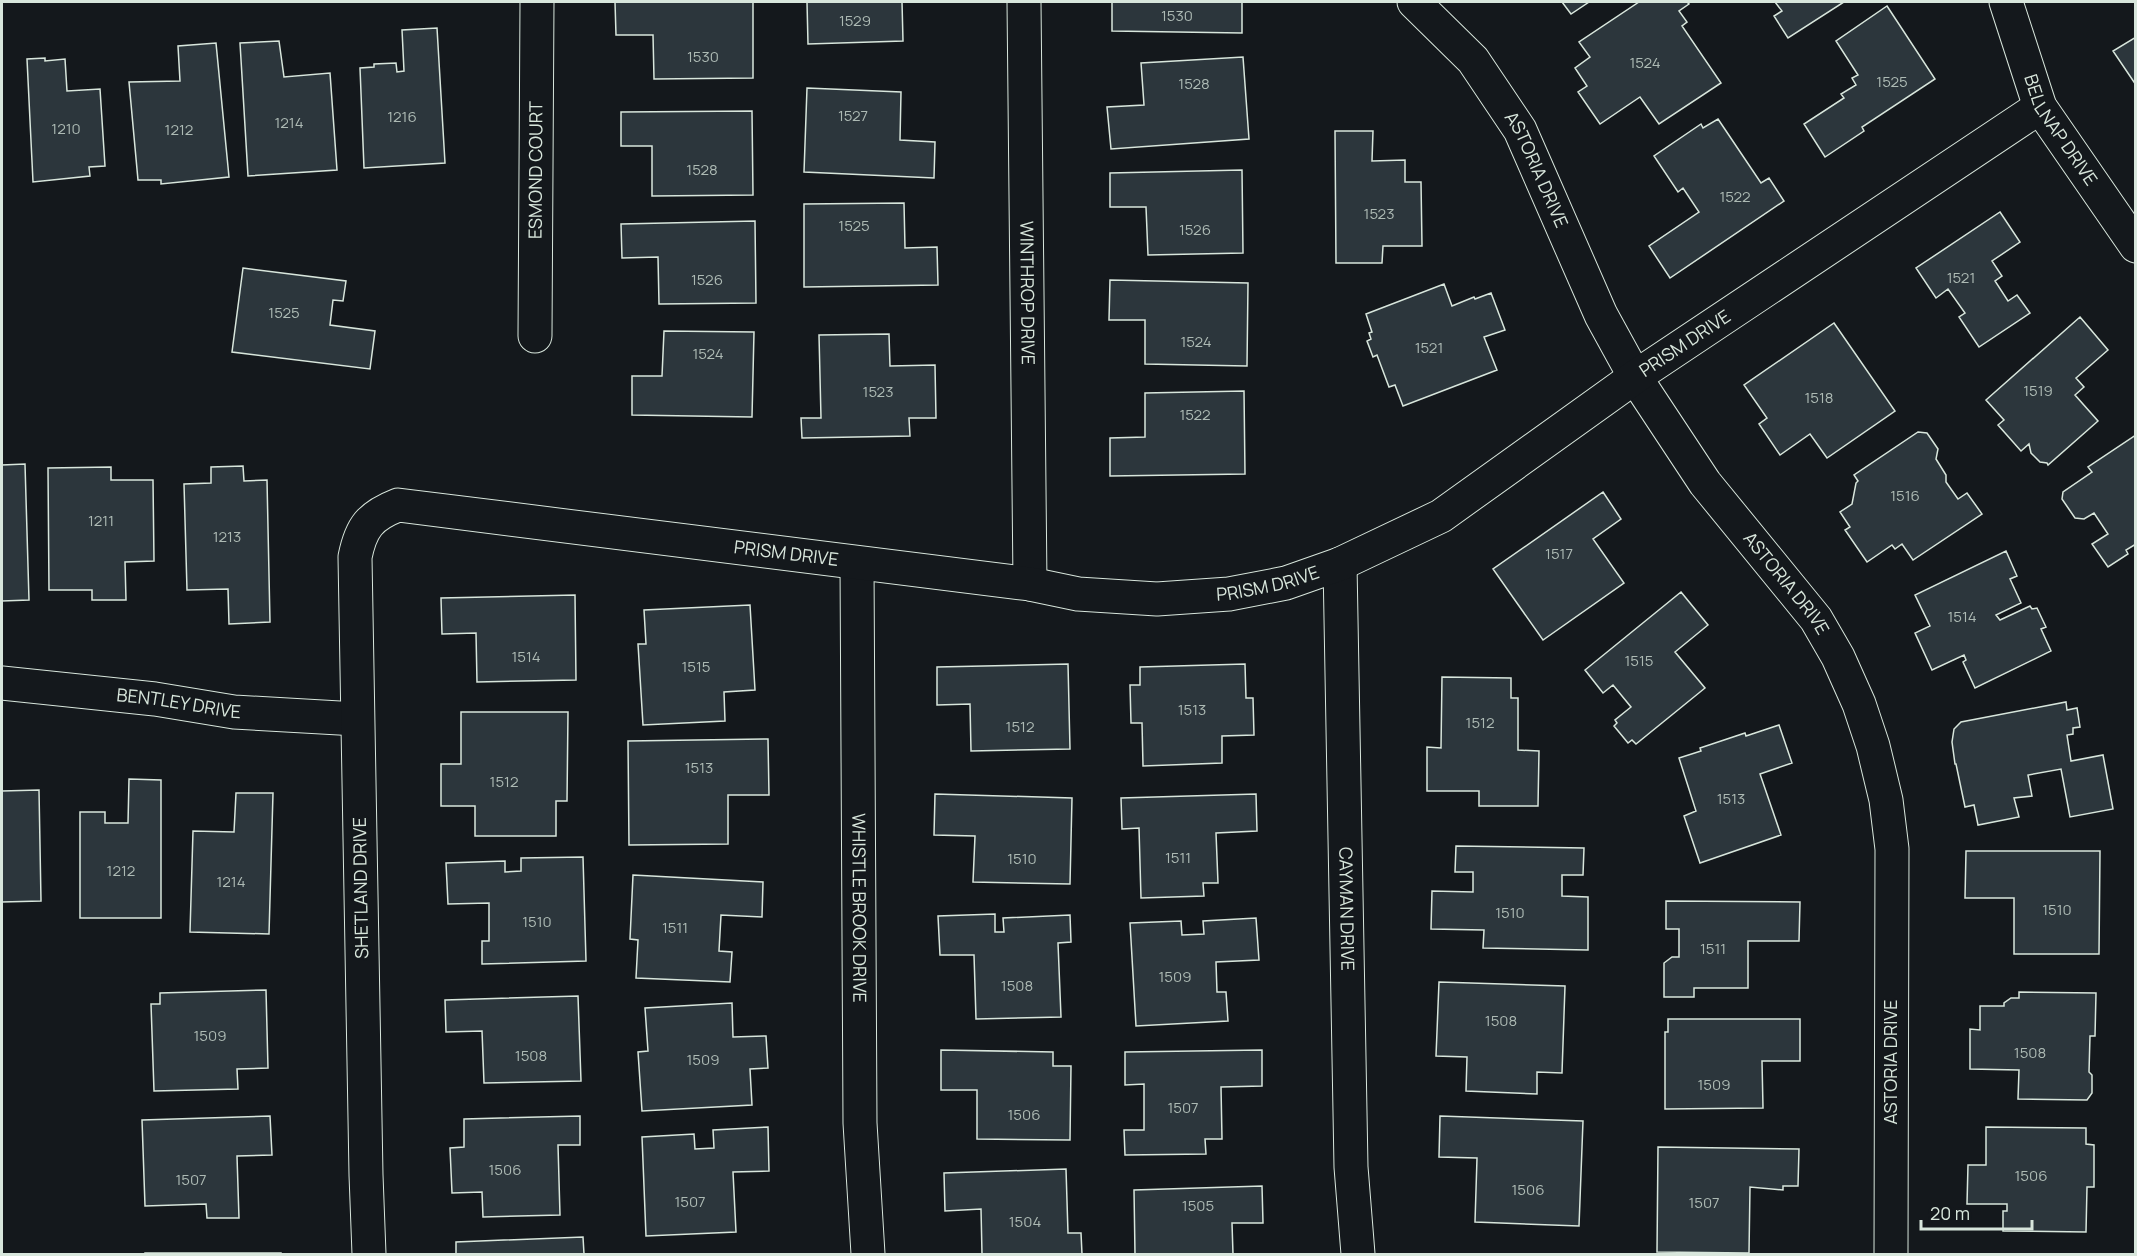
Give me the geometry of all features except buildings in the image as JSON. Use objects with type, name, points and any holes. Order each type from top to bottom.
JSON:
[{"type":"street","name":"ESMOND COURT","points":[[535,336],[537,2]]},
{"type":"street","name":"WINTHROP DRIVE","points":[[1024,2],[1030,584]]},
{"type":"street","name":"ASTORIA DRIVE","points":[[1414,2],[1473,60],[1520,130],[1597,306],[1635,377],[1705,483],[1816,619],[1838,657],[1859,704],[1873,746],[1886,800],[1892,849],[1891,1254]]},
{"type":"street","name":"BELLNAP DRIVE","points":[[2006,2],[2040,107],[2136,246]]},
{"type":"street","name":"PRISM DRIVE","points":[[368,523],[382,512],[398,505],[1030,584],[1078,594],[1157,599],[1229,594],[1286,583],[1340,564],[1441,516],[1635,377],[2040,107]]},
{"type":"street","name":"SHETLAND DRIVE","points":[[368,523],[358,539],[355,557],[369,1254]]},
{"type":"street","name":"WHISTLE BROOK DRIVE","points":[[858,563],[860,1123],[868,1254]]},
{"type":"street","name":"CAYMAN DRIVE","points":[[1340,564],[1351,1167],[1358,1254]]},
{"type":"street","name":"BENTLEY DRIVE","points":[[2,683],[155,699],[234,712],[357,719]]}]
